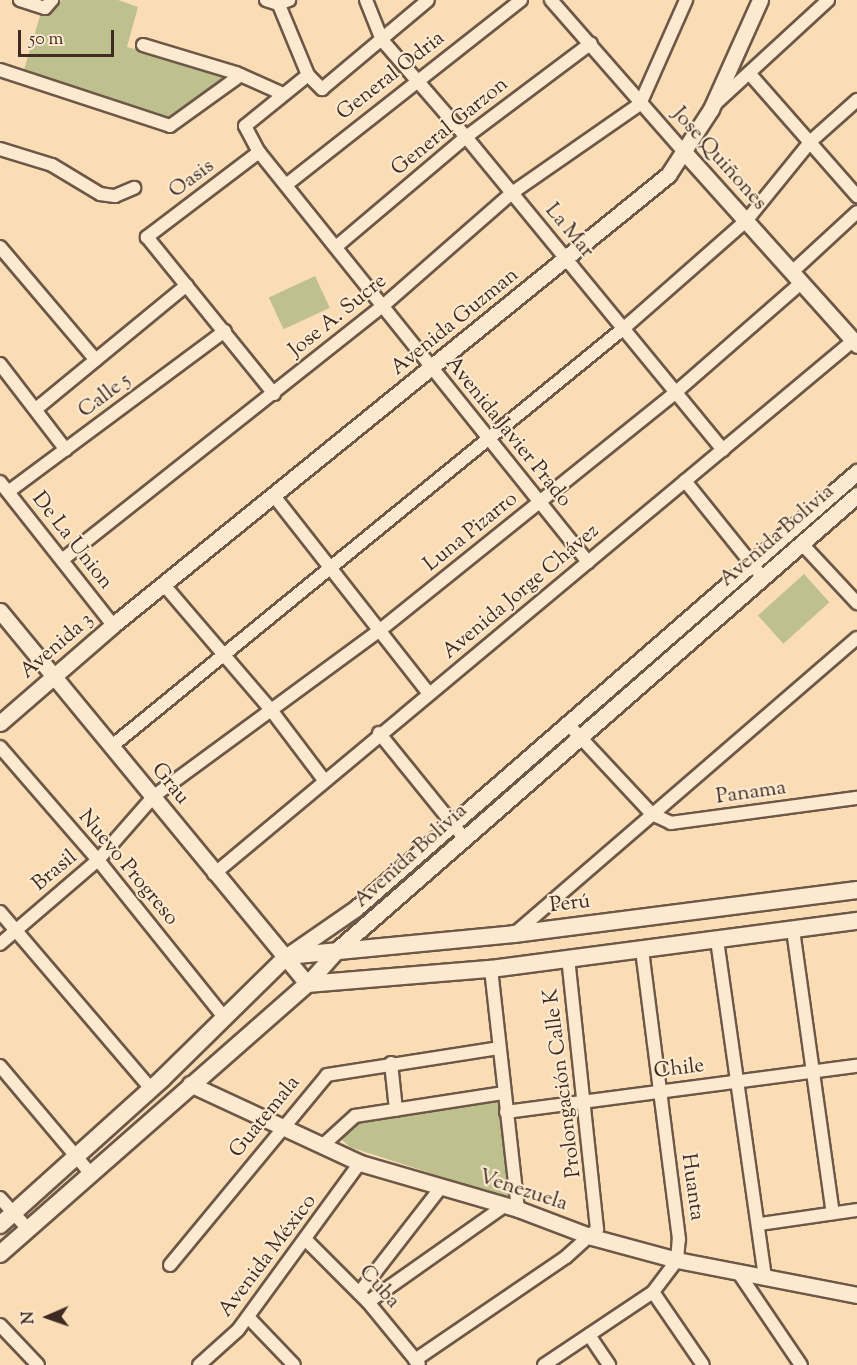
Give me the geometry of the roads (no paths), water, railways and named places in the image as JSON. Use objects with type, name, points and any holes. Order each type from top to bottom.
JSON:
[{"type":"main road","name":"Perú","points":[[287,956],[339,948],[514,934],[857,890]]},
{"type":"main road","points":[[307,984],[491,969],[857,921]]},
{"type":"main road","name":"Avenida Bolivia","points":[[0,1225],[151,1089],[223,1016],[287,956]]},
{"type":"main road","name":"Avenida Bolivia","points":[[0,1254],[190,1084],[307,984]]},
{"type":"street","points":[[20,0],[45,8],[52,0]]},
{"type":"street","points":[[366,0],[382,40]]},
{"type":"street","points":[[277,1],[308,75],[322,89],[428,0]]},
{"type":"street","name":"Jose Quiñones","points":[[551,0],[591,43],[640,104],[856,342]]},
{"type":"street","points":[[640,104],[686,0]]},
{"type":"street","name":"Avenida Guzman","points":[[113,625],[668,175],[685,153],[711,109],[760,0]]},
{"type":"street","points":[[711,109],[828,0]]},
{"type":"street","name":"General Odria","points":[[286,185],[417,79],[519,1]]},
{"type":"street","name":"La Mar","points":[[382,40],[466,137],[723,450]]},
{"type":"street","name":"General Garzon","points":[[337,246],[466,137],[591,43]]},
{"type":"street","points":[[144,45],[241,75],[283,94],[308,75]]},
{"type":"street","points":[[0,70],[170,126],[241,75]]},
{"type":"street","points":[[749,73],[857,196]]},
{"type":"street","name":"Avenida Javier Prado","points":[[283,94],[245,126],[260,152],[385,304],[432,368],[588,562]]},
{"type":"street","points":[[111,746],[624,328],[746,221],[811,141],[857,100]]},
{"type":"street","name":"Jose A. Sucre","points":[[62,560],[385,304],[512,193],[640,104]]},
{"type":"street","points":[[0,149],[52,165],[100,194],[115,196],[134,188]]},
{"type":"street","name":"Oasis","points":[[188,285],[147,237],[260,152]]},
{"type":"street","name":"Luna Pizarro","points":[[154,796],[379,630],[676,392],[797,277],[857,212]]},
{"type":"street","points":[[0,247],[96,360]]},
{"type":"street","points":[[36,409],[188,285],[274,394]]},
{"type":"street","name":"Calle 5","points":[[3,487],[66,450],[225,331]]},
{"type":"street","name":"Avenida Jorge Chávez","points":[[214,874],[379,733],[856,342]]},
{"type":"street","points":[[0,364],[66,450]]},
{"type":"street","name":"Avenida Bolivia","points":[[287,956],[355,909],[451,822],[857,472]]},
{"type":"street","points":[[685,481],[763,578]]},
{"type":"street","name":"De La Union","points":[[3,487],[113,625]]},
{"type":"street","name":"Avenida Bolivia","points":[[307,984],[339,948],[857,495]]},
{"type":"street","points":[[274,496],[429,694]]},
{"type":"street","points":[[802,544],[857,603]]},
{"type":"street","points":[[164,585],[221,656],[271,710],[324,780]]},
{"type":"street","name":"Grau","points":[[0,611],[52,678],[154,796],[214,874],[287,956],[307,984]]},
{"type":"street","name":"Avenida 3","points":[[0,723],[113,625]]},
{"type":"street","points":[[514,934],[857,638]]},
{"type":"street","points":[[567,723],[652,814]]},
{"type":"street","points":[[379,733],[464,838]]},
{"type":"street","name":"Nuevo Progreso","points":[[0,747],[98,860],[223,1016]]},
{"type":"street","name":"Brasil","points":[[0,944],[98,860],[154,796]]},
{"type":"street","name":"Panama","points":[[652,814],[671,823],[857,798]]},
{"type":"street","points":[[0,912],[151,1089]]},
{"type":"street","points":[[793,930],[833,1214]]},
{"type":"street","points":[[717,940],[760,1224],[765,1277]]},
{"type":"street","name":"Huanta","points":[[642,949],[679,1239],[677,1260]]},
{"type":"street","name":"Prolongación Calle K","points":[[567,959],[599,1223],[592,1237]]},
{"type":"street","points":[[368,1302],[511,1208],[506,1112],[491,969]]},
{"type":"street","name":"Guatemala","points":[[170,1265],[280,1128],[327,1076],[391,1062],[500,1048]]},
{"type":"street","points":[[391,1062],[396,1110]]},
{"type":"street","points":[[0,1066],[90,1173]]},
{"type":"street","name":"Chile","points":[[506,1112],[857,1066]]},
{"type":"street","name":"Venezuela","points":[[190,1084],[280,1128],[360,1163],[511,1208],[592,1237],[677,1260],[857,1295]]},
{"type":"street","points":[[322,1146],[350,1118],[504,1093]]},
{"type":"street","name":"Avenida México","points":[[199,1365],[248,1317],[360,1163]]},
{"type":"street","points":[[359,1293],[442,1186]]},
{"type":"street","points":[[0,1198],[28,1229]]},
{"type":"street","points":[[760,1224],[857,1210]]},
{"type":"street","points":[[417,1363],[592,1237]]},
{"type":"street","name":"Cuba","points":[[305,1239],[368,1302],[417,1363]]},
{"type":"street","points":[[544,1365],[653,1292],[677,1260]]},
{"type":"street","points":[[738,1272],[801,1365]]},
{"type":"street","points":[[653,1292],[703,1365]]},
{"type":"street","points":[[248,1317],[294,1365]]},
{"type":"street","points":[[0,1325],[38,1365]]},
{"type":"street","points":[[589,1335],[609,1365]]}]
